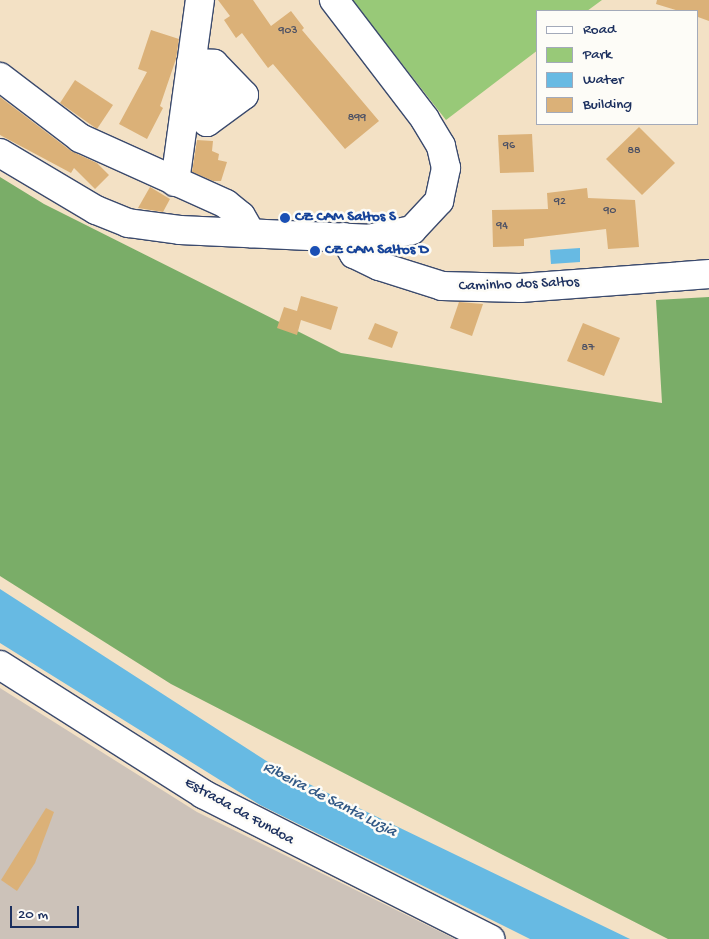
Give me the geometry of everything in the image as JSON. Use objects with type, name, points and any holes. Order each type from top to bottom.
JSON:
[{"type":"main road","points":[[176,182],[202,64],[200,0]]},
{"type":"main road","points":[[0,153],[96,210],[128,223],[180,230],[368,239],[412,230],[439,201],[446,168],[441,146],[425,119],[334,0]]},
{"type":"main road","points":[[0,77],[80,138],[226,204],[241,216],[251,233]]},
{"type":"main road","name":"Caminho dos Saltos","points":[[344,237],[354,254],[379,266],[442,286],[520,288],[709,274]]},
{"type":"main road","name":"Estrada da Fundoa","points":[[0,665],[203,794],[490,939]]},
{"type":"shaded area","points":[[0,688],[197,812],[455,939],[0,939]]},
{"type":"green space","points":[[352,0],[602,0],[588,10],[536,10],[536,52],[446,120]]},
{"type":"green space","points":[[0,177],[44,204],[341,353],[662,403],[656,300],[709,297],[709,939],[668,939],[503,855],[171,684],[0,576]]},
{"type":"water","points":[[580,248],[580,262],[551,264],[550,250]]},
{"type":"water","name":"Ribeira de Santa Luzia","points":[[0,589],[282,771],[630,939],[530,939],[260,805],[0,643]]},
{"type":"building","points":[[218,0],[253,0],[271,26],[291,11],[304,28],[302,30],[379,121],[345,149],[273,64],[268,68],[242,33],[236,38],[224,20],[230,16]]},
{"type":"building","points":[[657,0],[709,0],[709,21],[699,17],[699,10],[676,10],[656,4]]},
{"type":"building","points":[[151,30],[179,39],[176,59],[160,106],[163,108],[147,139],[119,124],[147,72],[138,69]]},
{"type":"building","points":[[75,80],[113,105],[97,129],[60,103]]},
{"type":"building","points":[[0,97],[71,151],[97,163],[109,175],[95,189],[74,168],[71,173],[0,135]]},
{"type":"building","points":[[639,127],[675,163],[642,195],[606,159]]},
{"type":"building","points":[[532,134],[534,172],[500,173],[498,135]]},
{"type":"building","points":[[197,140],[213,141],[212,151],[219,154],[218,160],[227,162],[221,181],[213,181],[192,172]]},
{"type":"building","points":[[150,187],[170,199],[163,212],[138,208]]},
{"type":"building","points":[[587,188],[588,198],[635,200],[639,247],[608,249],[606,229],[524,239],[524,246],[493,247],[492,210],[548,209],[547,193]]},
{"type":"building","points":[[301,296],[338,307],[331,330],[301,320],[297,335],[277,328],[284,307],[297,311]]},
{"type":"building","points":[[459,302],[483,304],[472,336],[450,328]]},
{"type":"building","points":[[375,323],[398,332],[392,348],[368,339]]},
{"type":"building","points":[[583,323],[620,338],[604,376],[567,361]]},
{"type":"building","points":[[46,808],[54,812],[35,863],[17,891],[1,880]]},
{"type":"place","name":"CZ CAM Saltos S","points":[[285,218]]},
{"type":"place","name":"CZ CAM Saltos D","points":[[315,251]]}]
